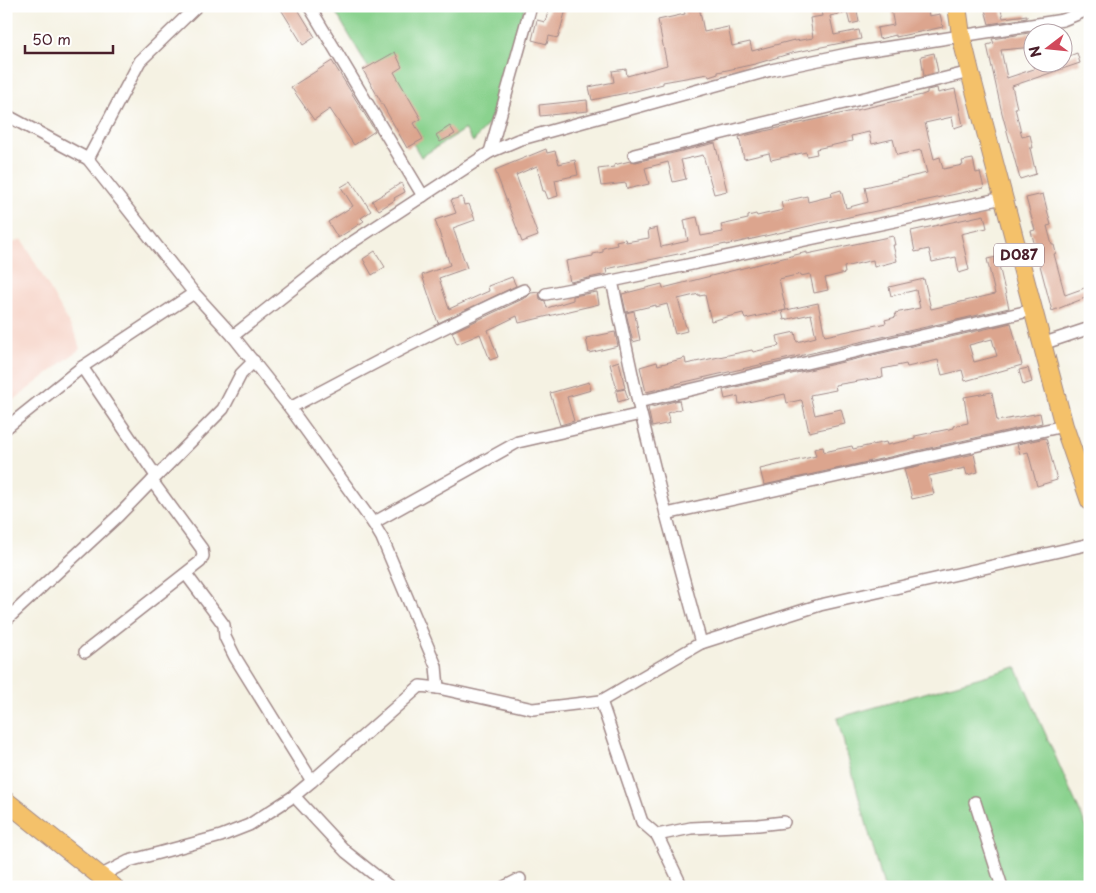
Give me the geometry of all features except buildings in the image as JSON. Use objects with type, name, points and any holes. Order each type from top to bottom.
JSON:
[{"type":"main road","name":"D087","points":[[957,6],[961,35],[970,72],[1064,426],[1090,500]]},
{"type":"main road","points":[[6,801],[107,881]]},
{"type":"street","points":[[88,159],[140,61],[198,6]]},
{"type":"street","points":[[309,6],[422,196]]},
{"type":"street","points":[[490,152],[531,6]]},
{"type":"street","points":[[233,336],[348,245],[490,152],[518,140],[771,70],[852,53],[1062,20],[1090,9]]},
{"type":"street","points":[[634,155],[970,72]]},
{"type":"street","points":[[6,115],[88,159],[194,293],[254,360],[382,538],[436,666],[438,688]]},
{"type":"street","points":[[546,294],[1003,198]]},
{"type":"street","points":[[612,281],[639,408],[701,643]]},
{"type":"street","points":[[290,408],[413,343],[524,290]]},
{"type":"street","points":[[6,428],[82,367],[194,293]]},
{"type":"street","points":[[373,523],[518,442],[639,408],[1033,310]]},
{"type":"street","points":[[1042,344],[1090,328]]},
{"type":"street","points":[[6,620],[118,516],[223,408],[241,374],[254,360]]},
{"type":"street","points":[[82,367],[154,479],[202,549],[200,562],[85,652]]},
{"type":"street","points":[[666,514],[1064,426]]},
{"type":"street","points":[[107,881],[129,861],[221,836],[249,825],[294,796],[420,686],[438,688],[533,709],[600,701],[701,643],[820,605],[1090,544]]},
{"type":"street","points":[[186,574],[224,626],[224,637],[235,657],[312,781]]},
{"type":"street","points":[[600,701],[642,822],[657,835],[682,887]]},
{"type":"street","points":[[294,796],[346,852],[390,887]]},
{"type":"street","points":[[975,802],[1002,887]]},
{"type":"street","points":[[657,835],[691,828],[784,822]]},
{"type":"street","points":[[504,887],[520,879]]},
{"type":"shaded area","points":[[22,239],[76,336],[80,349],[6,406],[6,246]]},
{"type":"green space","points":[[332,6],[525,6],[500,98],[489,123],[473,142],[465,129],[421,157]]},
{"type":"green space","points":[[1016,667],[1090,835],[1090,887],[884,887],[837,718]]}]
